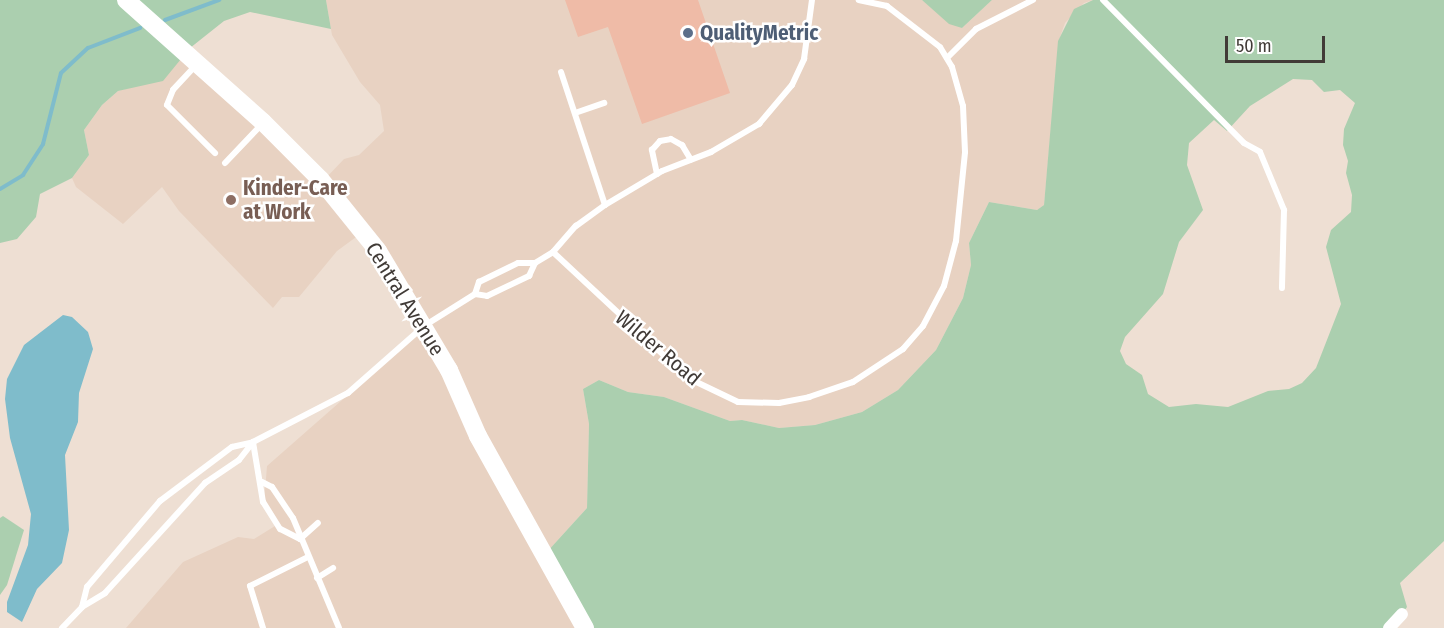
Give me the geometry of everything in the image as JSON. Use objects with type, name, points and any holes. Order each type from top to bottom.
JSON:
[{"type":"main road","name":"Central Avenue","points":[[126,0],[263,122],[336,197],[378,251],[424,326],[478,436],[585,628]]},
{"type":"street","points":[[1389,628],[1402,614]]},
{"type":"lane","points":[[82,607],[87,587],[120,547],[160,501],[197,471],[232,447],[253,442],[348,393],[424,326],[475,294],[479,282],[518,263],[535,263],[553,252],[576,226],[605,205],[657,174],[744,136],[776,107],[804,59],[812,0]]},
{"type":"lane","name":"Wilder Road","points":[[553,252],[688,378],[717,395],[738,402],[779,404],[853,381],[903,349],[923,326],[944,286],[956,241],[965,152],[963,106],[947,58],[928,36],[887,6],[860,0]]},
{"type":"lane","points":[[947,58],[976,29],[1033,0]]},
{"type":"lane","points":[[1103,0],[1244,143],[1260,152],[1284,210],[1282,288]]},
{"type":"lane","points":[[197,64],[173,90],[167,105],[215,153]]},
{"type":"lane","points":[[561,72],[605,205]]},
{"type":"lane","points":[[575,113],[604,103]]},
{"type":"lane","points":[[225,163],[263,122]]},
{"type":"lane","points":[[657,174],[652,150],[660,141],[671,139],[682,145],[691,160]]},
{"type":"lane","points":[[475,294],[487,296],[529,276],[535,263]]},
{"type":"lane","points":[[253,442],[262,482],[260,491],[268,512],[280,529],[300,539]]},
{"type":"lane","points":[[65,627],[82,607],[105,593],[205,483],[239,460],[253,442]]},
{"type":"lane","points":[[197,471],[205,483]]},
{"type":"lane","points":[[262,482],[272,487],[293,518],[339,628]]},
{"type":"lane","points":[[300,539],[318,523]]},
{"type":"lane","points":[[262,628],[250,586],[308,557]]},
{"type":"lane","points":[[317,578],[333,568]]},
{"type":"shaded area","points":[[326,0],[922,0],[962,28],[992,0],[1093,0],[1084,3],[1065,23],[1059,40],[1044,205],[1037,210],[989,202],[969,243],[971,265],[963,298],[936,350],[898,390],[862,412],[815,425],[779,428],[742,420],[730,421],[664,397],[628,392],[599,380],[583,389],[589,424],[587,508],[546,553],[587,628],[126,628],[183,562],[238,537],[254,539],[275,526],[264,503],[267,466],[423,329],[363,232],[337,251],[299,297],[282,297],[273,308],[179,211],[162,187],[123,224],[76,187],[72,178],[89,155],[84,130],[102,105],[118,91],[136,86],[184,58],[324,180],[344,159],[359,155],[384,131],[380,105],[360,82],[332,35]]},
{"type":"green space","points":[[0,0],[326,0],[331,29],[250,12],[224,21],[190,48],[163,81],[118,91],[102,105],[84,130],[89,155],[72,178],[40,194],[36,217],[17,239],[0,243]]},
{"type":"green space","points":[[922,0],[992,0],[962,28],[949,24]]},
{"type":"green space","points":[[1093,0],[1444,0],[1444,541],[1400,583],[1407,607],[1397,621],[1391,628],[587,628],[546,553],[587,508],[589,424],[583,389],[599,380],[628,392],[664,397],[730,421],[742,420],[779,428],[815,425],[862,412],[898,390],[936,350],[963,298],[971,265],[969,243],[989,202],[1037,210],[1044,205],[1058,41],[1074,9]],"holes":[[[1293,79],[1312,80],[1324,92],[1340,90],[1355,103],[1344,129],[1343,145],[1348,161],[1346,173],[1352,195],[1351,212],[1331,230],[1326,247],[1341,304],[1316,368],[1302,383],[1289,389],[1268,391],[1228,407],[1196,404],[1169,407],[1148,394],[1142,375],[1126,364],[1120,351],[1125,337],[1163,294],[1179,242],[1203,210],[1187,165],[1189,143],[1214,120],[1227,131],[1250,106]]]},
{"type":"green space","points":[[3,516],[24,530],[7,585],[0,595],[0,518]]},
{"type":"water","points":[[63,315],[72,317],[88,332],[93,349],[79,393],[78,422],[65,455],[69,530],[62,563],[37,589],[22,622],[7,612],[7,602],[28,545],[31,514],[10,438],[5,399],[7,379],[24,345]]},
{"type":"building","points":[[565,0],[698,0],[730,93],[642,124],[608,27],[578,37]]},
{"type":"waterway","points":[[165,20],[219,0]]},
{"type":"waterway","points":[[0,189],[23,175],[43,144],[61,73],[88,48],[140,28]]},
{"type":"place","name":"QualityMetric","points":[[688,33]]},
{"type":"place","name":"Kinder-Care at Work","points":[[231,200]]}]
